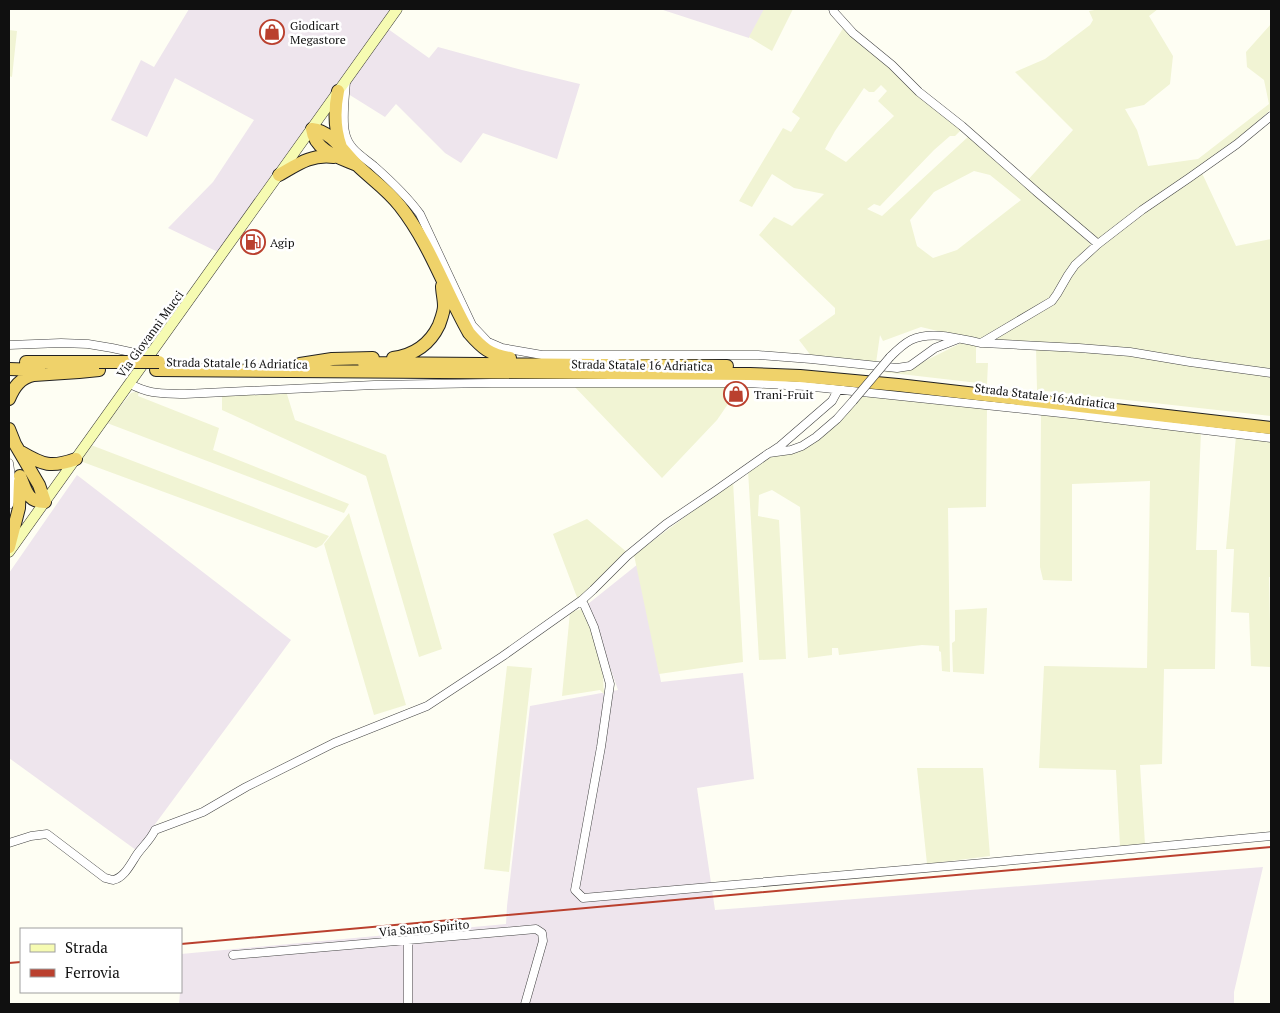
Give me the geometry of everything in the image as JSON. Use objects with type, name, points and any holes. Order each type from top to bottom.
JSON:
[{"type":"highway","points":[[342,86],[335,108],[335,126],[342,154]]},
{"type":"highway","points":[[312,129],[313,135],[323,149],[342,154],[357,165],[386,191],[404,211],[415,226],[469,333],[478,343],[488,352],[498,356],[555,364]]},
{"type":"highway","points":[[279,175],[301,162],[318,156],[342,154]]},
{"type":"highway","points":[[300,364],[332,359],[402,357],[415,352],[427,343],[441,319],[444,307],[440,276]]},
{"type":"highway","name":"Strada Statale 16 Adriatica","points":[[9,362],[99,366]]},
{"type":"highway","name":"Strada Statale 16 Adriatica","points":[[156,362],[800,376],[898,385],[1271,428]]},
{"type":"highway","name":"Strada Statale 16 Adriatica","points":[[9,370],[156,362],[796,367],[893,377],[1127,407],[1271,422]]},
{"type":"highway","points":[[9,399],[17,384],[28,376],[99,366]]},
{"type":"highway","points":[[9,429],[39,485],[45,502],[38,502],[27,494],[20,476]]},
{"type":"highway","points":[[17,447],[35,460],[49,464],[61,465],[76,459]]},
{"type":"highway","points":[[9,547],[19,508],[20,476],[17,447]]},
{"type":"main road","name":"Via Giovanni Mucci","points":[[9,553],[130,384],[156,362],[279,175],[397,9]]},
{"type":"street","points":[[833,9],[853,33],[892,65],[919,92],[962,126],[1098,244]]},
{"type":"street","points":[[342,86],[344,130],[350,146],[411,201],[420,214],[472,325],[488,342],[502,348],[542,355],[758,355],[811,358],[897,368],[910,366],[935,348],[958,339]]},
{"type":"street","points":[[981,343],[1052,301],[1075,265],[1098,244],[1142,210],[1236,144],[1271,116]]},
{"type":"street","points":[[769,453],[791,450],[802,446],[816,437],[837,419],[890,357],[912,340],[925,336],[941,336],[981,343],[1130,352],[1271,373]]},
{"type":"street","points":[[9,345],[79,344],[135,353],[156,362]]},
{"type":"street","points":[[130,384],[154,393],[185,394],[374,385],[747,383],[805,386],[1080,415],[1271,438]]},
{"type":"street","points":[[9,843],[32,836],[47,834],[105,878],[113,880],[122,875],[129,867],[155,830],[203,812],[246,787],[334,743],[427,706],[503,656],[582,600],[627,556],[666,524],[780,446],[832,401],[838,390]]},
{"type":"street","points":[[9,463],[12,483],[12,497],[9,505]]},
{"type":"street","points":[[582,600],[594,627],[610,684],[601,747],[575,890],[583,898],[1271,836]]},
{"type":"street","name":"Via Santo Spirito","points":[[233,955],[536,929],[542,933],[543,941],[525,1004]]},
{"type":"street","points":[[408,941],[408,1004]]},
{"type":"shaded area","points":[[189,9],[391,9],[381,24],[429,58],[438,47],[580,84],[557,159],[483,133],[461,163],[445,153],[396,104],[385,117],[337,87],[218,252],[168,228],[213,182],[254,120],[175,78],[147,137],[111,120],[141,60],[154,67]]},
{"type":"shaded area","points":[[660,9],[765,9],[749,38]]},
{"type":"shaded area","points":[[77,475],[291,640],[136,850],[9,758],[9,573]]},
{"type":"shaded area","points":[[638,564],[661,682],[743,673],[754,779],[697,788],[715,910],[1263,867],[1234,992],[1234,1004],[179,1004],[180,993],[182,993],[182,954],[506,924],[530,706],[618,690],[588,604]]},
{"type":"green space","points":[[764,9],[793,9],[772,51],[749,37]]},
{"type":"green space","points":[[1100,9],[1158,9],[1149,16],[1173,56],[1170,84],[1144,105],[1125,109],[1137,130],[1148,166],[1198,159],[1269,104],[1264,80],[1247,67],[1246,52],[1271,24],[1271,109],[1243,135],[1100,240],[1026,182],[1073,130],[1015,72],[1045,59],[1090,25],[1093,20],[1089,11]]},
{"type":"green space","points":[[845,25],[962,129],[955,136],[950,136],[934,150],[880,206],[874,204],[867,209],[882,216],[969,136],[1091,244],[1052,297],[988,338],[971,339],[921,327],[883,341],[880,335],[876,363],[812,357],[799,340],[835,314],[835,308],[759,235],[774,217],[792,226],[824,194],[794,188],[772,174],[752,207],[739,201],[783,128],[791,132],[800,118],[792,112]],"holes":[[[881,85],[887,91],[878,101],[894,116],[846,162],[825,149],[864,88],[869,92],[874,92]],[[974,171],[990,175],[1021,200],[957,250],[933,258],[917,246],[910,220],[934,192]]]},
{"type":"green space","points":[[9,30],[17,31],[12,77],[9,76]]},
{"type":"green space","points":[[1201,171],[1236,246],[1271,239],[1271,416],[1037,390],[1036,347],[980,344],[1052,302],[1081,261],[1138,214]]},
{"type":"green space","points":[[961,343],[976,343],[976,363],[988,363],[987,384],[883,372],[909,369]]},
{"type":"green space","points":[[572,384],[741,385],[717,420],[662,478]]},
{"type":"green space","points":[[139,391],[138,396],[219,428],[213,450],[349,504],[344,513],[107,423],[131,393]]},
{"type":"green space","points":[[286,391],[295,420],[386,455],[442,649],[419,657],[366,476],[222,410],[222,393]]},
{"type":"green space","points":[[864,394],[987,408],[986,507],[948,508],[950,672],[942,671],[939,646],[922,645],[839,655],[838,648],[832,648],[832,655],[808,658],[800,507],[772,490],[759,495],[758,516],[779,520],[786,659],[759,660],[748,470],[771,453],[797,449]]},
{"type":"green space","points":[[1041,413],[1201,432],[1196,550],[1217,550],[1215,669],[1164,669],[1162,764],[1140,765],[1145,844],[1120,846],[1116,770],[1039,768],[1044,666],[1147,668],[1150,481],[1072,484],[1072,581],[1043,580],[1040,567]]},
{"type":"green space","points":[[1236,436],[1271,441],[1271,577],[1269,577],[1271,667],[1251,666],[1249,613],[1231,612],[1234,549],[1226,549]]},
{"type":"green space","points":[[91,445],[329,536],[322,545],[316,548],[80,461]]},
{"type":"green space","points":[[733,481],[743,662],[659,674],[634,555]]},
{"type":"green space","points":[[349,513],[406,705],[374,715],[324,544]]},
{"type":"green space","points":[[587,519],[628,553],[578,600],[553,534]]},
{"type":"green space","points":[[987,608],[984,674],[953,672],[952,643],[955,641],[955,610]]},
{"type":"green space","points":[[582,609],[590,622],[602,661],[604,694],[600,690],[562,696],[570,612]]},
{"type":"green space","points":[[507,666],[532,668],[509,872],[484,869]]},
{"type":"green space","points":[[917,768],[983,768],[990,856],[927,864]]},
{"type":"railway","points":[[182,944],[1271,847]]},
{"type":"railway","points":[[9,963],[20,962]]},
{"type":"place","name":"Giodicart Megastore","points":[[272,32]]},
{"type":"place","name":"Agip","points":[[253,242]]},
{"type":"place","name":"Trani-Fruit","points":[[736,394]]}]
